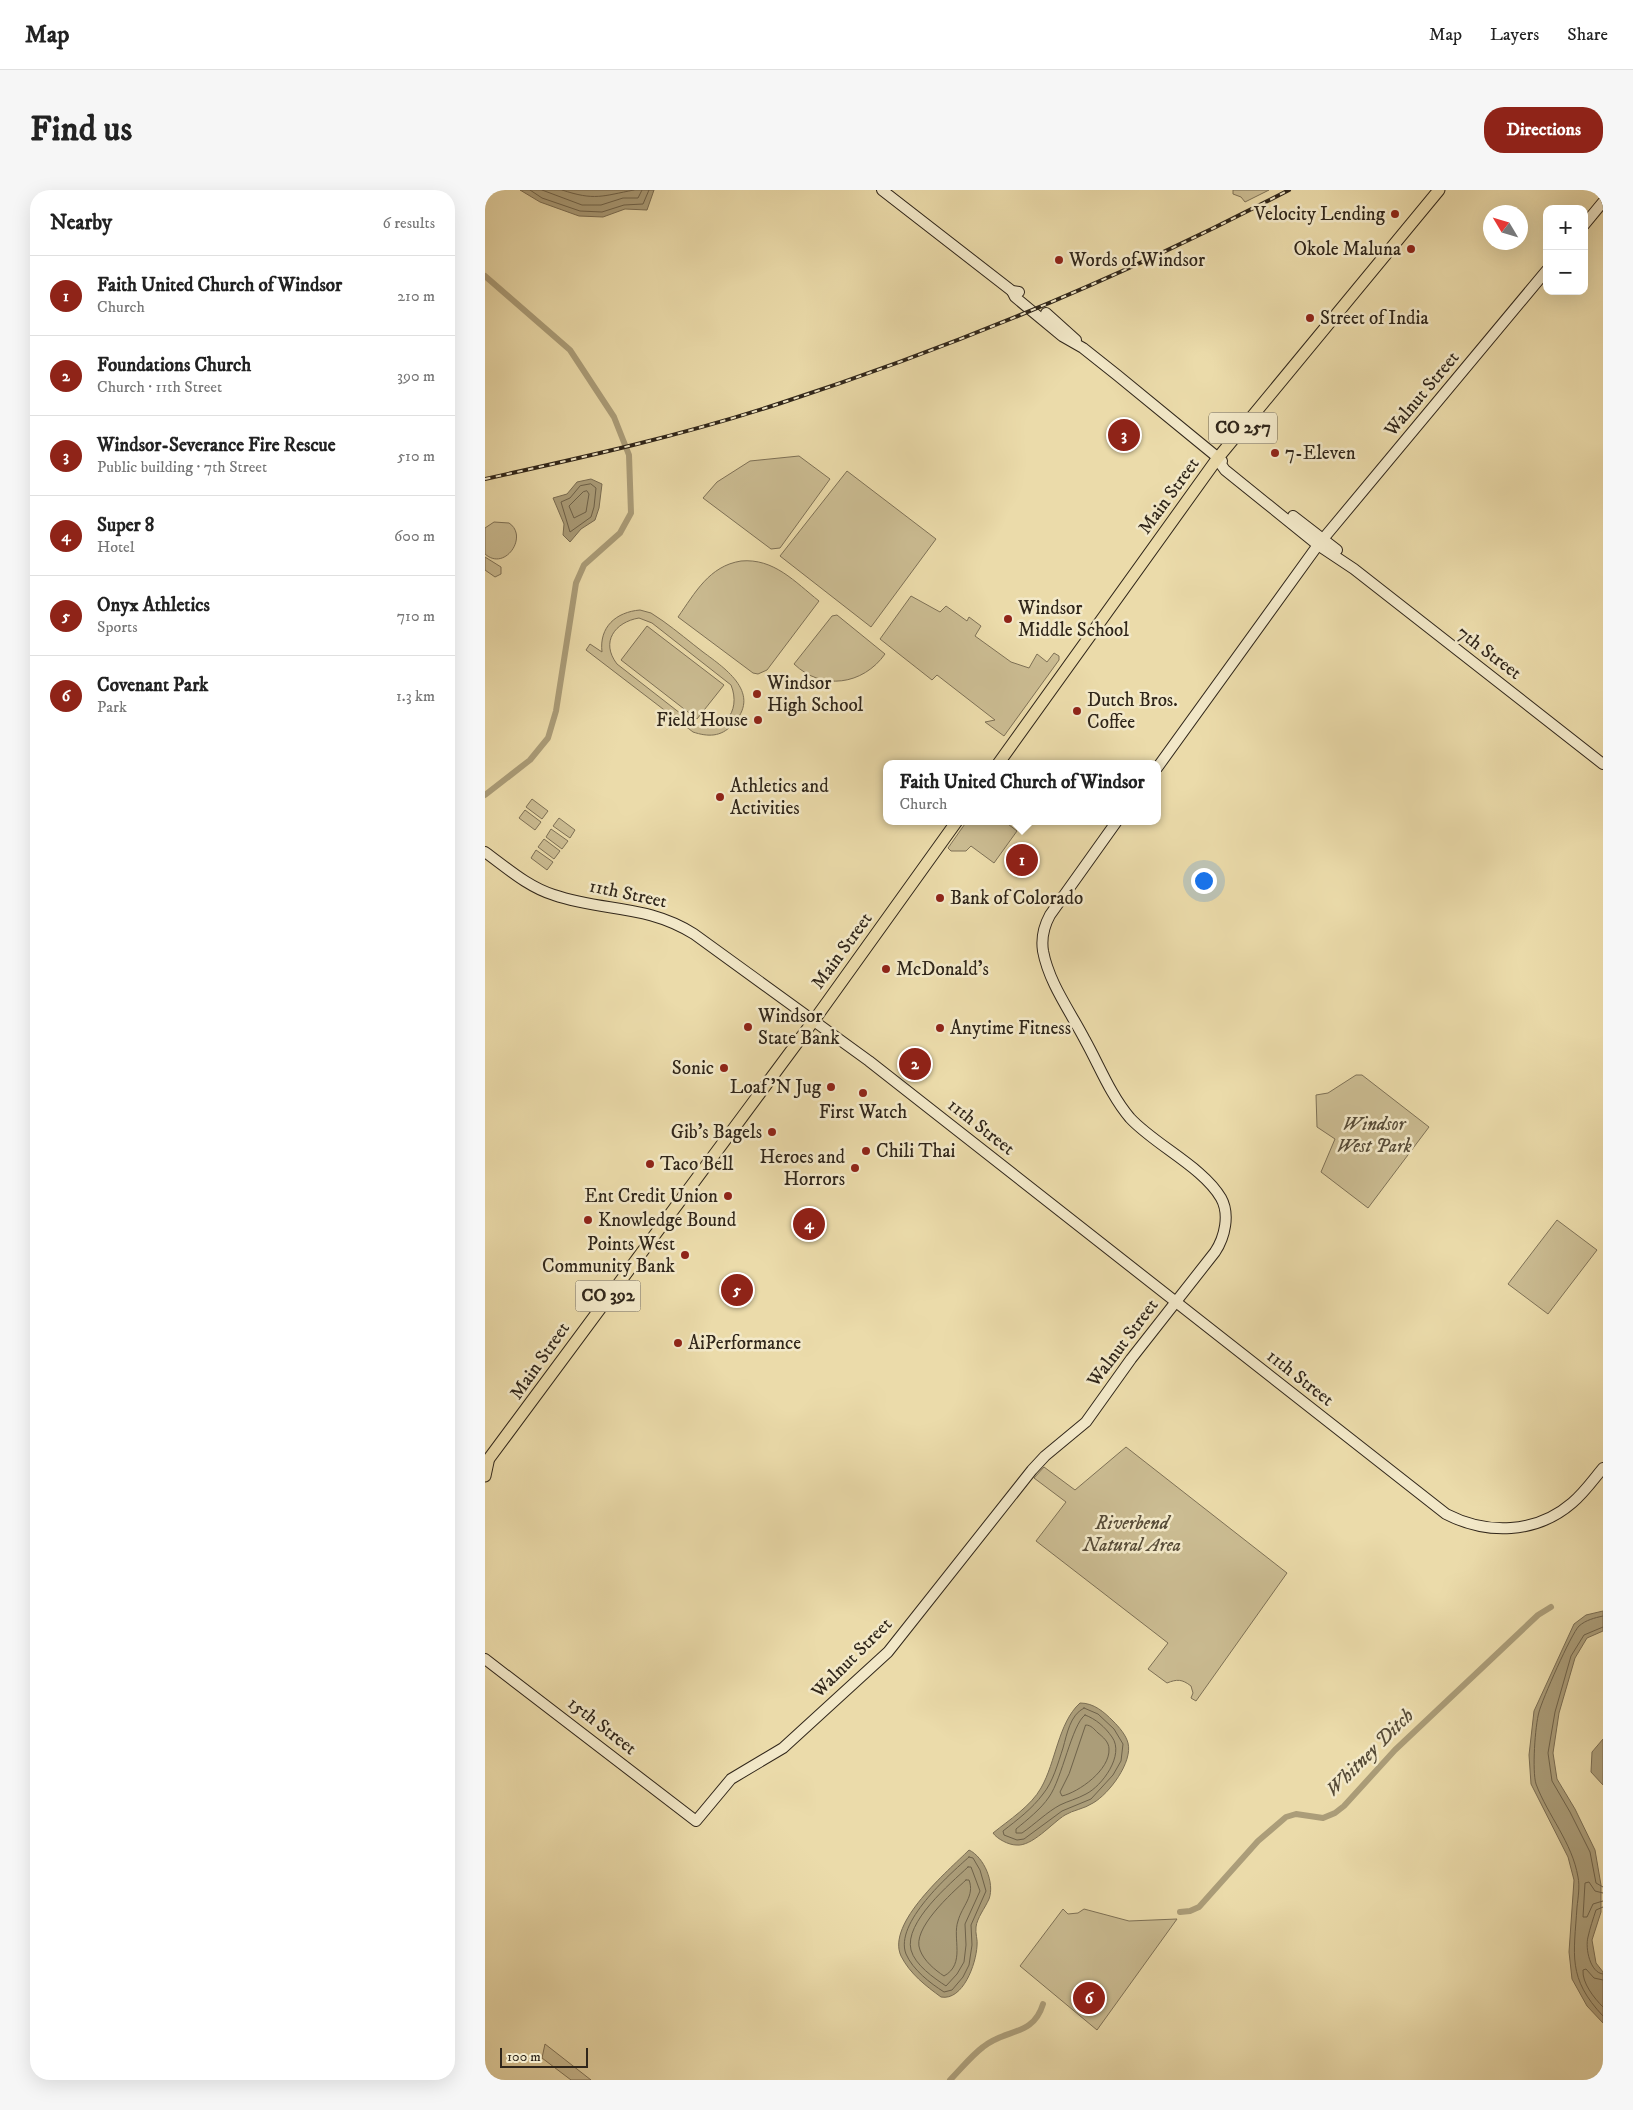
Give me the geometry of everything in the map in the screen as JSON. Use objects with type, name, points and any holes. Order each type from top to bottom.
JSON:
[{"type":"main road","name":"Main Street","points":[[1001,760],[1217,459],[1439,190]]},
{"type":"main road","name":"Main Street","points":[[485,1476],[487,1463],[634,1260],[814,1019],[954,825]]},
{"type":"street","name":"7th Street","points":[[881,190],[1067,330],[1083,348],[1117,374],[1217,459],[1225,470],[1321,542]]},
{"type":"street","points":[[1588,220],[1603,202]]},
{"type":"street","name":"Walnut Street","points":[[1161,762],[1321,542],[1543,275]]},
{"type":"street","name":"7th Street","points":[[1217,459],[1229,465],[1321,542],[1603,764]]},
{"type":"street","name":"Walnut Street","points":[[696,1822],[731,1779],[783,1748],[888,1652],[1032,1470],[1045,1456],[1086,1422],[1218,1247],[1225,1224],[1222,1200],[1201,1176],[1145,1132],[1125,1112],[1051,977],[1043,950],[1044,930],[1050,915],[1114,825]]},
{"type":"street","name":"11th Street","points":[[485,852],[527,882],[546,892],[561,897],[656,915],[682,926],[814,1019],[1446,1514],[1467,1524],[1493,1529],[1515,1528],[1542,1521],[1565,1508],[1584,1491],[1603,1468]]},
{"type":"street","name":"15th Street","points":[[485,1659],[696,1822]]},
{"type":"green space","points":[[1233,190],[1269,190],[1245,202],[1241,197],[1233,194]]},
{"type":"green space","points":[[799,456],[830,479],[780,548],[771,549],[703,498],[717,482],[750,461]]},
{"type":"green space","points":[[847,471],[936,539],[871,627],[780,556]]},
{"type":"green space","points":[[494,522],[509,523],[515,529],[517,536],[512,550],[507,556],[500,559],[485,554],[485,528]]},
{"type":"green space","points":[[485,557],[501,567],[501,574],[495,577],[485,570]]},
{"type":"green space","points":[[741,561],[764,563],[774,567],[819,601],[767,670],[758,674],[753,673],[678,617],[697,590],[711,575],[720,568]]},
{"type":"green space","points":[[911,596],[940,612],[946,606],[967,621],[969,617],[981,626],[975,636],[1011,662],[1029,668],[1037,654],[1047,662],[1054,653],[1059,656],[1059,660],[1004,736],[985,722],[995,720],[937,675],[932,680],[880,639]]},
{"type":"green space","points":[[640,610],[651,613],[663,621],[722,666],[738,683],[743,693],[744,703],[741,714],[728,729],[714,735],[693,732],[586,650],[590,644],[602,652],[603,635],[606,628],[611,622],[631,611]],"holes":[[[639,618],[652,623],[731,685],[734,695],[732,712],[721,724],[713,727],[694,724],[617,664],[610,648],[610,641],[617,629],[630,620]]]},
{"type":"green space","points":[[837,615],[885,654],[876,664],[854,678],[842,681],[829,681],[805,673],[794,664],[832,616]]},
{"type":"green space","points":[[647,626],[724,685],[697,719],[621,660]]},
{"type":"green space","points":[[532,799],[548,811],[542,819],[526,807]]},
{"type":"green space","points":[[525,810],[541,822],[535,830],[519,818]]},
{"type":"green space","points":[[559,818],[575,830],[570,838],[553,826]]},
{"type":"green space","points":[[964,825],[1009,825],[1017,831],[994,863],[971,846],[966,851],[951,851],[948,848]]},
{"type":"green space","points":[[551,829],[568,841],[562,849],[546,837]]},
{"type":"green space","points":[[544,839],[560,851],[554,859],[538,847]]},
{"type":"green space","points":[[536,850],[553,862],[547,870],[531,858]]},
{"type":"green space","name":"Windsor West Park","points":[[1356,1075],[1362,1075],[1429,1127],[1368,1208],[1321,1172],[1335,1139],[1317,1127],[1316,1095],[1328,1093]]},
{"type":"green space","points":[[1557,1220],[1597,1250],[1548,1314],[1508,1284]]},
{"type":"green space","name":"Riverbend Natural Area","points":[[1126,1447],[1287,1573],[1196,1701],[1191,1698],[1193,1693],[1191,1686],[1188,1684],[1179,1680],[1167,1683],[1148,1669],[1168,1643],[1036,1541],[1066,1502],[1034,1478],[1044,1467],[1075,1490]]},
{"type":"green space","points":[[1063,1909],[1068,1914],[1078,1913],[1084,1909],[1129,1921],[1177,1919],[1097,2030],[1020,1966]]},
{"type":"green space","points":[[545,2044],[591,2080],[571,2080],[542,2058]]},
{"type":"water","points":[[520,190],[654,190],[647,210],[625,209],[603,217],[579,216],[540,202]]},
{"type":"water","points":[[591,479],[602,484],[599,508],[595,520],[581,529],[570,542],[563,535],[564,524],[553,498],[567,494],[577,482]]},
{"type":"water","points":[[1603,1611],[1603,1631],[1587,1638],[1575,1658],[1559,1713],[1553,1753],[1557,1779],[1575,1809],[1595,1850],[1601,1885],[1601,1912],[1592,1940],[1596,1963],[1603,1972],[1603,2023],[1587,2006],[1572,1979],[1569,1952],[1574,1880],[1568,1857],[1531,1784],[1529,1755],[1534,1711],[1574,1624],[1586,1615]]},
{"type":"water","points":[[1080,1703],[1094,1706],[1102,1711],[1124,1734],[1129,1751],[1118,1777],[1099,1799],[1090,1805],[1065,1815],[1029,1842],[1022,1845],[1013,1845],[1003,1841],[993,1833],[1037,1795],[1046,1778],[1067,1721]]},
{"type":"water","points":[[1603,1739],[1603,1785],[1591,1772],[1592,1752]]},
{"type":"water","points":[[969,1850],[979,1858],[987,1871],[991,1886],[989,1899],[977,1924],[976,1954],[967,1980],[956,1993],[949,1997],[941,1997],[924,1984],[909,1968],[901,1956],[899,1943],[902,1928],[910,1913],[934,1884]]},
{"type":"waterway","points":[[485,276],[570,350],[614,417],[629,455],[631,513],[620,533],[584,565],[576,583],[556,711],[548,738],[530,760],[485,795]]},
{"type":"waterway","name":"Whitney Ditch","points":[[1180,1912],[1190,1911],[1199,1907],[1258,1841],[1286,1817],[1296,1814],[1323,1818],[1335,1813],[1344,1806],[1395,1750],[1538,1615],[1551,1607]]},
{"type":"waterway","name":"Whitney Ditch","points":[[950,2080],[983,2047],[1033,2022],[1043,2004]]},
{"type":"railway","points":[[485,479],[597,454],[745,415],[911,358],[1103,280],[1289,190]]},
{"type":"place","name":"Velocity Lending","points":[[1395,214]]},
{"type":"place","name":"Okole Maluna","points":[[1411,249]]},
{"type":"place","name":"Words of Windsor","points":[[1059,260]]},
{"type":"place","name":"Street of India","points":[[1310,318]]},
{"type":"place","name":"Windsor-Severance Fire Rescue","points":[[1124,435]]},
{"type":"place","name":"7-Eleven","points":[[1275,453]]},
{"type":"place","name":"Windsor Middle School","points":[[1008,619]]},
{"type":"place","name":"Windsor High School","points":[[757,694]]},
{"type":"place","name":"Dutch Bros. Coffee","points":[[1077,711]]},
{"type":"place","name":"Field House","points":[[758,720]]},
{"type":"place","name":"Athletics and Activities","points":[[720,797]]},
{"type":"place","name":"Faith United Church of Windsor","points":[[1022,860]]},
{"type":"place","name":"Bank of Colorado","points":[[940,898]]},
{"type":"place","name":"McDonald's","points":[[886,969]]},
{"type":"place","name":"Windsor State Bank","points":[[748,1027]]},
{"type":"place","name":"Anytime Fitness","points":[[940,1028]]},
{"type":"place","name":"Foundations Church","points":[[915,1064]]},
{"type":"place","name":"Sonic","points":[[724,1068]]},
{"type":"place","name":"Loaf 'N Jug","points":[[831,1087]]},
{"type":"place","name":"First Watch","points":[[863,1093]]},
{"type":"place","name":"Gib's Bagels","points":[[772,1132]]},
{"type":"place","name":"Chili Thai","points":[[866,1151]]},
{"type":"place","name":"Taco Bell","points":[[650,1164]]},
{"type":"place","name":"Heroes and Horrors","points":[[855,1168]]},
{"type":"place","name":"Ent Credit Union","points":[[728,1196]]},
{"type":"place","name":"Knowledge Bound","points":[[588,1220]]},
{"type":"place","name":"Super 8","points":[[809,1224]]},
{"type":"place","name":"Points West Community Bank","points":[[685,1255]]},
{"type":"place","name":"Onyx Athletics","points":[[737,1290]]},
{"type":"place","name":"AiPerformance","points":[[678,1343]]},
{"type":"place","name":"Covenant Park","points":[[1089,1998]]}]
